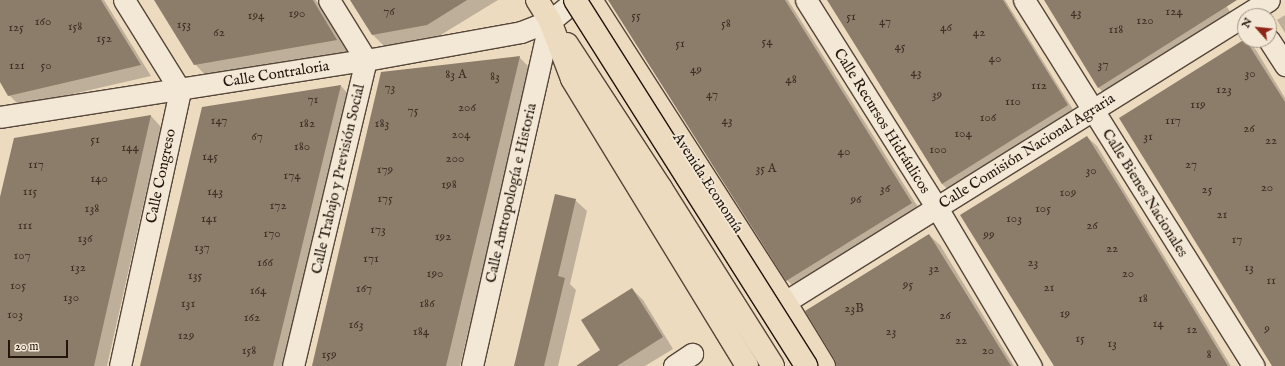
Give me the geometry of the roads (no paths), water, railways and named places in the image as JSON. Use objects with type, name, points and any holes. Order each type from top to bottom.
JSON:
[{"type":"main road","points":[[537,0],[550,21],[580,62],[773,366]]},
{"type":"main road","points":[[576,0],[806,366]]},
{"type":"main road","name":"Avenida Economía","points":[[590,0],[785,302],[824,366]]},
{"type":"main road","points":[[550,21],[572,79],[747,366]]},
{"type":"street","points":[[124,0],[180,90]]},
{"type":"street","points":[[329,0],[366,60]]},
{"type":"street","name":"Calle Contraloria","points":[[0,117],[366,60],[521,32],[550,21],[576,0]]},
{"type":"street","name":"Calle Recursos Hidráulicos","points":[[806,0],[937,208],[1031,366]]},
{"type":"street","name":"Calle Bienes Nacionales","points":[[1024,0],[1254,366]]},
{"type":"street","name":"Calle Comisión Nacional Agraria","points":[[1251,8],[1269,0]]},
{"type":"street","name":"Calle Comisión Nacional Agraria","points":[[785,302],[937,208],[1237,17]]},
{"type":"street","name":"Calle Antropología e Historia","points":[[472,366],[550,21]]},
{"type":"street","points":[[1274,48],[1285,65]]},
{"type":"street","name":"Calle Trabajo y Previsión Social","points":[[294,366],[366,60]]},
{"type":"street","name":"Calle Congreso","points":[[120,366],[180,90]]},
{"type":"street","points":[[674,366],[692,354]]}]
